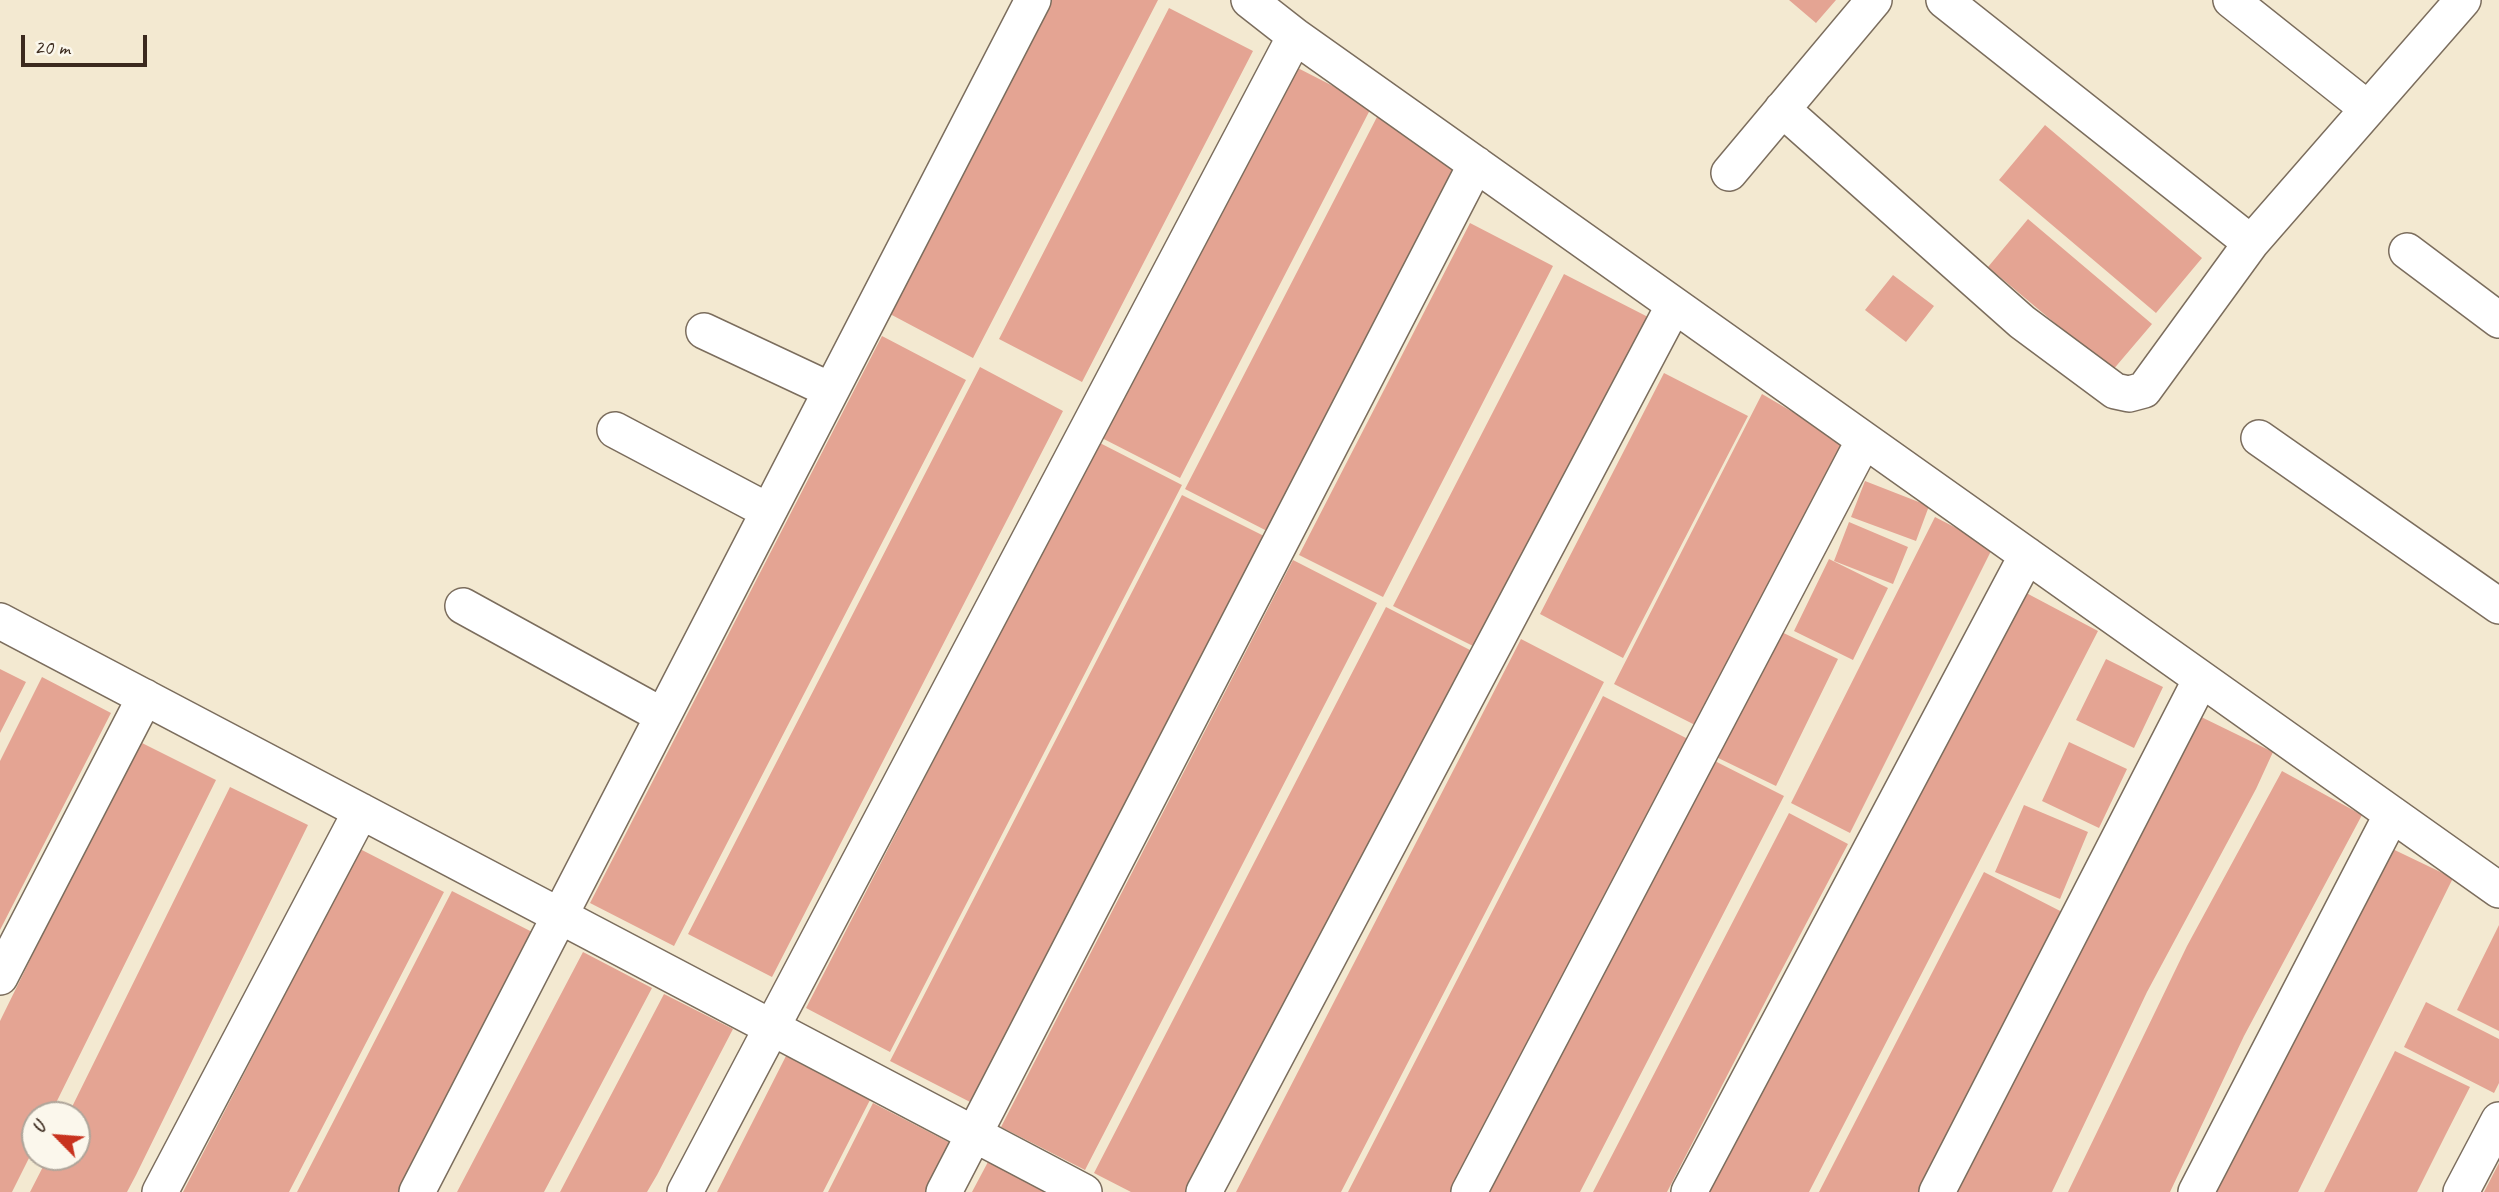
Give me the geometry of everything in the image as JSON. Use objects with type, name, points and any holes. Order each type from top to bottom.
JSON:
[{"type":"street","points":[[417,1192],[1033,0]]},
{"type":"street","points":[[1249,0],[1295,36],[2499,890]]},
{"type":"street","points":[[1729,173],[1874,0]]},
{"type":"street","points":[[1944,0],[2251,243]]},
{"type":"street","points":[[2231,0],[2368,109]]},
{"type":"street","points":[[1782,109],[2022,322],[2115,391],[2129,394],[2144,390],[2251,243],[2463,0]]},
{"type":"street","points":[[685,1192],[1295,36]]},
{"type":"street","points":[[944,1192],[1476,164]]},
{"type":"street","points":[[2407,251],[2499,320]]},
{"type":"street","points":[[1204,1192],[1674,305]]},
{"type":"street","points":[[704,331],[830,390]]},
{"type":"street","points":[[615,430],[768,512]]},
{"type":"street","points":[[2259,438],[2499,606]]},
{"type":"street","points":[[1469,1192],[1864,440]]},
{"type":"street","points":[[1689,1192],[2027,555]]},
{"type":"street","points":[[463,606],[663,716]]},
{"type":"street","points":[[0,621],[1084,1192]]},
{"type":"street","points":[[1937,1192],[2201,679]]},
{"type":"street","points":[[0,977],[145,697]]},
{"type":"street","points":[[160,1192],[361,811]]},
{"type":"street","points":[[2196,1192],[2392,814]]},
{"type":"street","points":[[2461,1192],[2499,1120]]},
{"type":"building","points":[[1051,0],[1158,0],[973,358],[890,314]]},
{"type":"building","points":[[1789,0],[1836,0],[1816,23]]},
{"type":"building","points":[[1169,8],[1253,51],[1082,382],[999,339]]},
{"type":"building","points":[[1288,63],[1372,106],[1180,478],[1096,435]]},
{"type":"building","points":[[1377,117],[1461,160],[1269,532],[1185,489]]},
{"type":"building","points":[[2045,125],[2202,258],[2156,313],[1999,180]]},
{"type":"building","points":[[2028,219],[2152,324],[2112,371],[1988,267]]},
{"type":"building","points":[[1470,223],[1553,266],[1383,597],[1299,555]]},
{"type":"building","points":[[1564,274],[1648,317],[1477,648],[1393,606]]},
{"type":"building","points":[[1893,275],[1934,306],[1906,342],[1865,310]]},
{"type":"building","points":[[882,336],[966,380],[674,946],[590,903]]},
{"type":"building","points":[[980,367],[1063,411],[772,977],[688,934]]},
{"type":"building","points":[[1664,373],[1748,416],[1623,658],[1540,614]]},
{"type":"building","points":[[1762,394],[1844,442],[1697,726],[1614,684]]},
{"type":"building","points":[[1098,442],[1182,485],[890,1052],[806,1008]]},
{"type":"building","points":[[1865,481],[1929,506],[1916,541],[1851,517]]},
{"type":"building","points":[[1182,495],[1266,537],[974,1104],[890,1061]]},
{"type":"building","points":[[1935,517],[1993,547],[1850,833],[1791,803]]},
{"type":"building","points":[[1849,522],[1908,547],[1893,584],[1834,561]]},
{"type":"building","points":[[1829,559],[1888,588],[1853,660],[1794,631]]},
{"type":"building","points":[[1293,560],[1377,603],[1085,1170],[1001,1127]]},
{"type":"building","points":[[2015,587],[2098,631],[1973,874],[1809,1192],[1703,1192]]},
{"type":"building","points":[[1386,607],[1470,650],[1191,1192],[1131,1192],[1094,1173]]},
{"type":"building","points":[[1771,627],[1838,659],[1776,786],[1710,754]]},
{"type":"building","points":[[1521,639],[1604,682],[1528,830],[1341,1192],[1236,1192]]},
{"type":"building","points":[[2106,659],[2163,687],[2134,748],[2076,720]]},
{"type":"building","points":[[0,669],[26,682],[0,733]]},
{"type":"building","points":[[42,677],[111,713],[0,930],[0,761]]},
{"type":"building","points":[[1603,696],[1688,739],[1454,1192],[1348,1192]]},
{"type":"building","points":[[2191,712],[2273,752],[2256,789],[2147,992],[2052,1192],[1951,1192]]},
{"type":"building","points":[[138,741],[216,780],[57,1101],[21,1101],[22,1171],[12,1192],[0,1192],[0,1021]]},
{"type":"building","points":[[2069,742],[2127,769],[2099,828],[2042,801]]},
{"type":"building","points":[[1701,754],[1784,796],[1580,1192],[1475,1192]]},
{"type":"building","points":[[2282,771],[2362,815],[2244,1036],[2170,1192],[2068,1192],[2187,946]]},
{"type":"building","points":[[230,787],[308,825],[127,1192],[30,1192],[41,1171],[91,1171],[91,1101],[75,1101]]},
{"type":"building","points":[[2024,805],[2088,832],[2060,899],[1995,872]]},
{"type":"building","points":[[1789,813],[1848,844],[1667,1192],[1593,1192]]},
{"type":"building","points":[[2378,842],[2453,878],[2298,1192],[2205,1192]]},
{"type":"building","points":[[360,849],[444,892],[289,1192],[183,1192]]},
{"type":"building","points":[[1984,872],[2068,915],[1925,1192],[1819,1192]]},
{"type":"building","points":[[452,891],[536,934],[403,1192],[297,1192]]},
{"type":"building","points":[[2499,925],[2499,1031],[2457,1010]]},
{"type":"building","points":[[583,952],[652,988],[544,1192],[457,1192]]},
{"type":"building","points":[[664,994],[733,1029],[657,1175],[647,1192],[560,1192]]},
{"type":"building","points":[[2426,1002],[2499,1039],[2499,1083],[2494,1093],[2404,1047]]},
{"type":"building","points":[[2395,1051],[2470,1087],[2417,1192],[2324,1192]]},
{"type":"building","points":[[786,1056],[870,1100],[823,1192],[717,1192]]},
{"type":"building","points":[[873,1103],[958,1147],[934,1192],[828,1192]]},
{"type":"building","points":[[989,1160],[1050,1192],[972,1192]]},
{"type":"building","points":[[2499,1163],[2499,1192],[2484,1192]]}]
